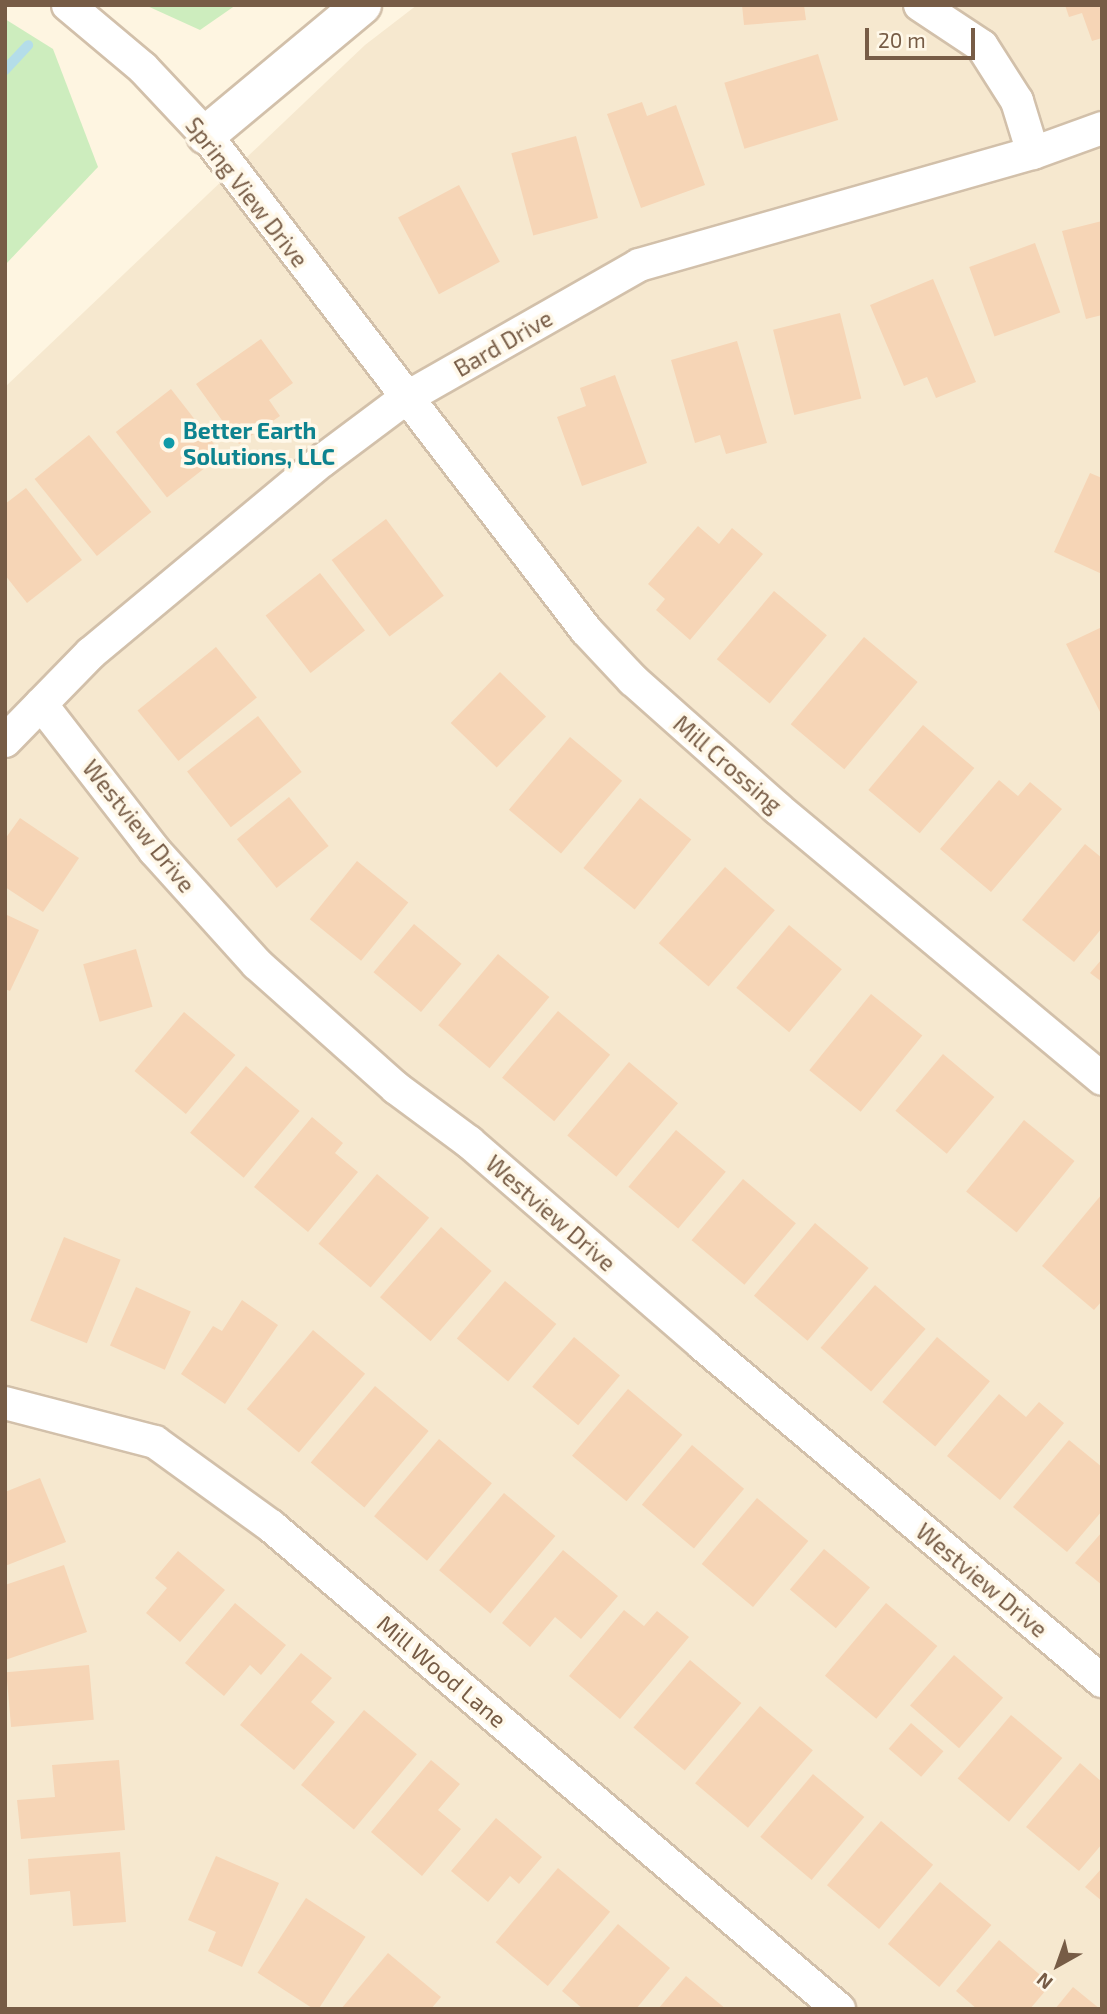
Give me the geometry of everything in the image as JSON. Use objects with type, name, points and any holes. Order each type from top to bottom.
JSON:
[{"type":"street","name":"Spring View Drive","points":[[68,5],[143,68],[205,135],[406,398]]},
{"type":"street","points":[[205,135],[362,5]]},
{"type":"street","points":[[920,5],[982,46],[1017,101],[1033,153]]},
{"type":"street","name":"Bard Drive","points":[[5,741],[112,636],[323,460],[406,398],[639,265],[1033,153],[1102,128]]},
{"type":"street","name":"Mill Crossing","points":[[406,398],[586,630],[633,680],[777,808],[1102,1079]]},
{"type":"street","name":"Westview Drive","points":[[41,704],[155,851],[257,964],[396,1088],[469,1142],[703,1345],[1102,1681]]},
{"type":"street","name":"Mill Wood Lane","points":[[5,1404],[155,1442],[261,1518],[839,2009]]},
{"type":"shaded area","points":[[417,5],[1102,5],[1102,2009],[5,2009],[5,387],[365,45]]},
{"type":"green space","points":[[145,5],[236,5],[200,30]]},
{"type":"green space","points":[[5,19],[53,49],[98,167],[5,265]]},
{"type":"building","points":[[742,5],[804,5],[806,20],[744,25]]},
{"type":"building","points":[[1065,5],[1102,5],[1102,38],[1092,41],[1082,13],[1069,17]]},
{"type":"building","points":[[818,54],[838,120],[744,149],[724,83]]},
{"type":"building","points":[[642,102],[647,116],[676,105],[705,185],[641,208],[607,114]]},
{"type":"building","points":[[576,136],[598,218],[533,235],[511,153]]},
{"type":"building","points":[[459,185],[500,262],[439,294],[398,217]]},
{"type":"building","points":[[1102,221],[1102,315],[1086,319],[1062,231]]},
{"type":"building","points":[[1035,243],[1060,313],[995,336],[969,267]]},
{"type":"building","points":[[933,279],[976,382],[936,398],[927,377],[904,386],[870,305]]},
{"type":"building","points":[[840,313],[861,398],[794,415],[773,330]]},
{"type":"building","points":[[261,339],[293,383],[269,400],[280,416],[239,444],[196,384]]},
{"type":"building","points":[[737,341],[767,443],[726,454],[720,435],[695,443],[671,360]]},
{"type":"building","points":[[615,375],[647,463],[582,486],[557,417],[586,406],[580,388]]},
{"type":"building","name":"Better Earth Solutions, LLC","points":[[171,389],[222,454],[167,498],[116,432]]},
{"type":"building","points":[[89,435],[151,512],[97,556],[35,479]]},
{"type":"building","points":[[1090,473],[1102,478],[1102,574],[1054,552]]},
{"type":"building","points":[[26,488],[82,560],[27,603],[5,575],[5,504]]},
{"type":"building","points":[[386,519],[444,596],[389,637],[332,560]]},
{"type":"building","points":[[698,526],[719,544],[732,528],[763,554],[690,640],[656,610],[665,599],[648,584]]},
{"type":"building","points":[[320,573],[365,631],[311,673],[266,615]]},
{"type":"building","points":[[774,591],[827,635],[770,704],[717,659]]},
{"type":"building","points":[[1102,627],[1102,716],[1066,644]]},
{"type":"building","points":[[864,637],[918,682],[844,769],[791,724]]},
{"type":"building","points":[[216,647],[257,698],[178,761],[138,711]]},
{"type":"building","points":[[500,672],[546,716],[497,768],[451,723]]},
{"type":"building","points":[[258,716],[302,772],[231,827],[187,771]]},
{"type":"building","points":[[923,725],[974,768],[920,833],[868,790]]},
{"type":"building","points":[[570,737],[622,781],[561,853],[509,810]]},
{"type":"building","points":[[999,780],[1018,796],[1030,782],[1062,809],[991,892],[940,849]]},
{"type":"building","points":[[289,797],[329,846],[277,888],[237,839]]},
{"type":"building","points":[[640,798],[691,840],[635,909],[583,868]]},
{"type":"building","points":[[20,818],[79,858],[43,912],[5,887],[5,839]]},
{"type":"building","points":[[1085,844],[1102,858],[1102,928],[1074,962],[1022,920]]},
{"type":"building","points":[[357,861],[408,903],[361,961],[310,919]]},
{"type":"building","points":[[725,867],[775,910],[709,987],[659,943]]},
{"type":"building","points":[[5,914],[39,930],[10,991],[5,989]]},
{"type":"building","points":[[414,924],[461,964],[421,1012],[374,972]]},
{"type":"building","points":[[789,925],[842,969],[789,1032],[736,988]]},
{"type":"building","points":[[136,949],[153,1007],[100,1022],[83,964]]},
{"type":"building","points":[[498,954],[549,997],[490,1068],[438,1025]]},
{"type":"building","points":[[1102,959],[1102,982],[1090,973]]},
{"type":"building","points":[[871,994],[922,1036],[861,1112],[809,1070]]},
{"type":"building","points":[[558,1011],[610,1055],[554,1121],[502,1078]]},
{"type":"building","points":[[184,1012],[235,1055],[186,1114],[135,1071]]},
{"type":"building","points":[[943,1054],[994,1097],[947,1154],[895,1111]]},
{"type":"building","points":[[629,1062],[678,1103],[616,1177],[567,1136]]},
{"type":"building","points":[[246,1066],[300,1111],[244,1178],[190,1133]]},
{"type":"building","points":[[312,1117],[343,1143],[335,1153],[358,1172],[308,1232],[254,1187]]},
{"type":"building","points":[[1024,1120],[1075,1161],[1017,1232],[966,1191]]},
{"type":"building","points":[[676,1130],[726,1172],[678,1228],[628,1187]]},
{"type":"building","points":[[377,1174],[429,1218],[371,1287],[319,1244]]},
{"type":"building","points":[[743,1179],[796,1223],[744,1285],[692,1240]]},
{"type":"building","points":[[1102,1194],[1102,1301],[1094,1310],[1042,1266]]},
{"type":"building","points":[[815,1223],[869,1268],[808,1341],[754,1296]]},
{"type":"building","points":[[441,1227],[492,1271],[431,1341],[380,1297]]},
{"type":"building","points":[[64,1237],[121,1260],[87,1343],[30,1320]]},
{"type":"building","points":[[505,1281],[556,1324],[508,1382],[457,1338]]},
{"type":"building","points":[[875,1285],[926,1329],[871,1392],[821,1348]]},
{"type":"building","points":[[136,1287],[191,1311],[165,1370],[110,1345]]},
{"type":"building","points":[[242,1300],[278,1325],[225,1404],[181,1374],[213,1326],[222,1331]]},
{"type":"building","points":[[313,1330],[365,1374],[299,1453],[247,1409]]},
{"type":"building","points":[[574,1337],[620,1376],[578,1425],[532,1387]]},
{"type":"building","points":[[937,1337],[990,1381],[935,1446],[882,1402]]},
{"type":"building","points":[[375,1386],[429,1431],[364,1508],[311,1463]]},
{"type":"building","points":[[628,1389],[682,1435],[626,1501],[572,1456]]},
{"type":"building","points":[[999,1394],[1026,1417],[1039,1402],[1064,1423],[1000,1500],[947,1456]]},
{"type":"building","points":[[439,1439],[492,1483],[427,1561],[374,1516]]},
{"type":"building","points":[[1069,1440],[1102,1467],[1102,1511],[1067,1552],[1013,1507]]},
{"type":"building","points":[[692,1445],[744,1489],[694,1548],[642,1505]]},
{"type":"building","points":[[40,1478],[66,1542],[5,1566],[5,1492]]},
{"type":"building","points":[[504,1493],[555,1536],[490,1613],[439,1570]]},
{"type":"building","points":[[757,1498],[808,1541],[753,1607],[702,1564]]},
{"type":"building","points":[[1102,1532],[1102,1585],[1075,1563]]},
{"type":"building","points":[[824,1549],[870,1588],[836,1628],[790,1590]]},
{"type":"building","points":[[563,1550],[618,1596],[581,1639],[555,1617],[530,1647],[502,1623]]},
{"type":"building","points":[[178,1551],[225,1590],[180,1642],[146,1613],[167,1588],[155,1578]]},
{"type":"building","points":[[64,1565],[87,1632],[5,1660],[5,1585]]},
{"type":"building","points":[[235,1603],[286,1645],[261,1675],[250,1665],[224,1696],[185,1663]]},
{"type":"building","points":[[886,1603],[937,1646],[876,1719],[825,1676]]},
{"type":"building","points":[[624,1610],[644,1626],[657,1611],[689,1637],[620,1719],[569,1676]]},
{"type":"building","points":[[301,1653],[332,1678],[311,1702],[335,1722],[294,1770],[240,1725]]},
{"type":"building","points":[[954,1655],[1003,1698],[959,1748],[910,1706]]},
{"type":"building","points":[[690,1660],[741,1703],[685,1770],[633,1727]]},
{"type":"building","points":[[89,1665],[94,1720],[11,1727],[6,1672]]},
{"type":"building","points":[[760,1706],[813,1750],[748,1828],[695,1783]]},
{"type":"building","points":[[364,1710],[417,1754],[354,1829],[301,1785]]},
{"type":"building","points":[[1011,1715],[1062,1758],[1009,1822],[958,1779]]},
{"type":"building","points":[[911,1723],[943,1751],[921,1777],[889,1749]]},
{"type":"building","points":[[119,1760],[125,1830],[21,1839],[17,1800],[55,1797],[52,1765]]},
{"type":"building","points":[[431,1760],[460,1784],[438,1810],[461,1829],[422,1876],[371,1832]]},
{"type":"building","points":[[1080,1763],[1102,1782],[1102,1844],[1079,1871],[1026,1827]]},
{"type":"building","points":[[813,1774],[864,1817],[812,1880],[760,1837]]},
{"type":"building","points":[[496,1818],[542,1857],[519,1884],[510,1876],[488,1902],[451,1871]]},
{"type":"building","points":[[881,1821],[933,1865],[879,1929],[827,1885]]},
{"type":"building","points":[[120,1852],[126,1922],[73,1926],[70,1891],[30,1895],[28,1859]]},
{"type":"building","points":[[216,1856],[279,1883],[242,1967],[208,1951],[216,1932],[188,1920]]},
{"type":"building","points":[[558,1868],[610,1912],[548,1986],[496,1942]]},
{"type":"building","points":[[1102,1868],[1102,1901],[1085,1887]]},
{"type":"building","points":[[940,1882],[991,1925],[939,1987],[888,1944]]},
{"type":"building","points":[[306,1898],[366,1937],[319,2009],[314,2009],[258,1973]]},
{"type":"building","points":[[618,1924],[670,1968],[636,2009],[583,2009],[562,1991]]},
{"type":"building","points":[[999,1940],[1051,1984],[1030,2009],[977,2009],[956,1991]]},
{"type":"building","points":[[388,1953],[441,1997],[431,2009],[341,2009]]},
{"type":"building","points":[[686,1976],[726,2009],[658,2009]]},
{"type":"building","points":[[1073,1987],[1100,2009],[1055,2009]]},
{"type":"waterway","points":[[5,70],[28,45]]},
{"type":"place","name":"Better Earth Solutions, LLC","points":[[169,443]]}]
